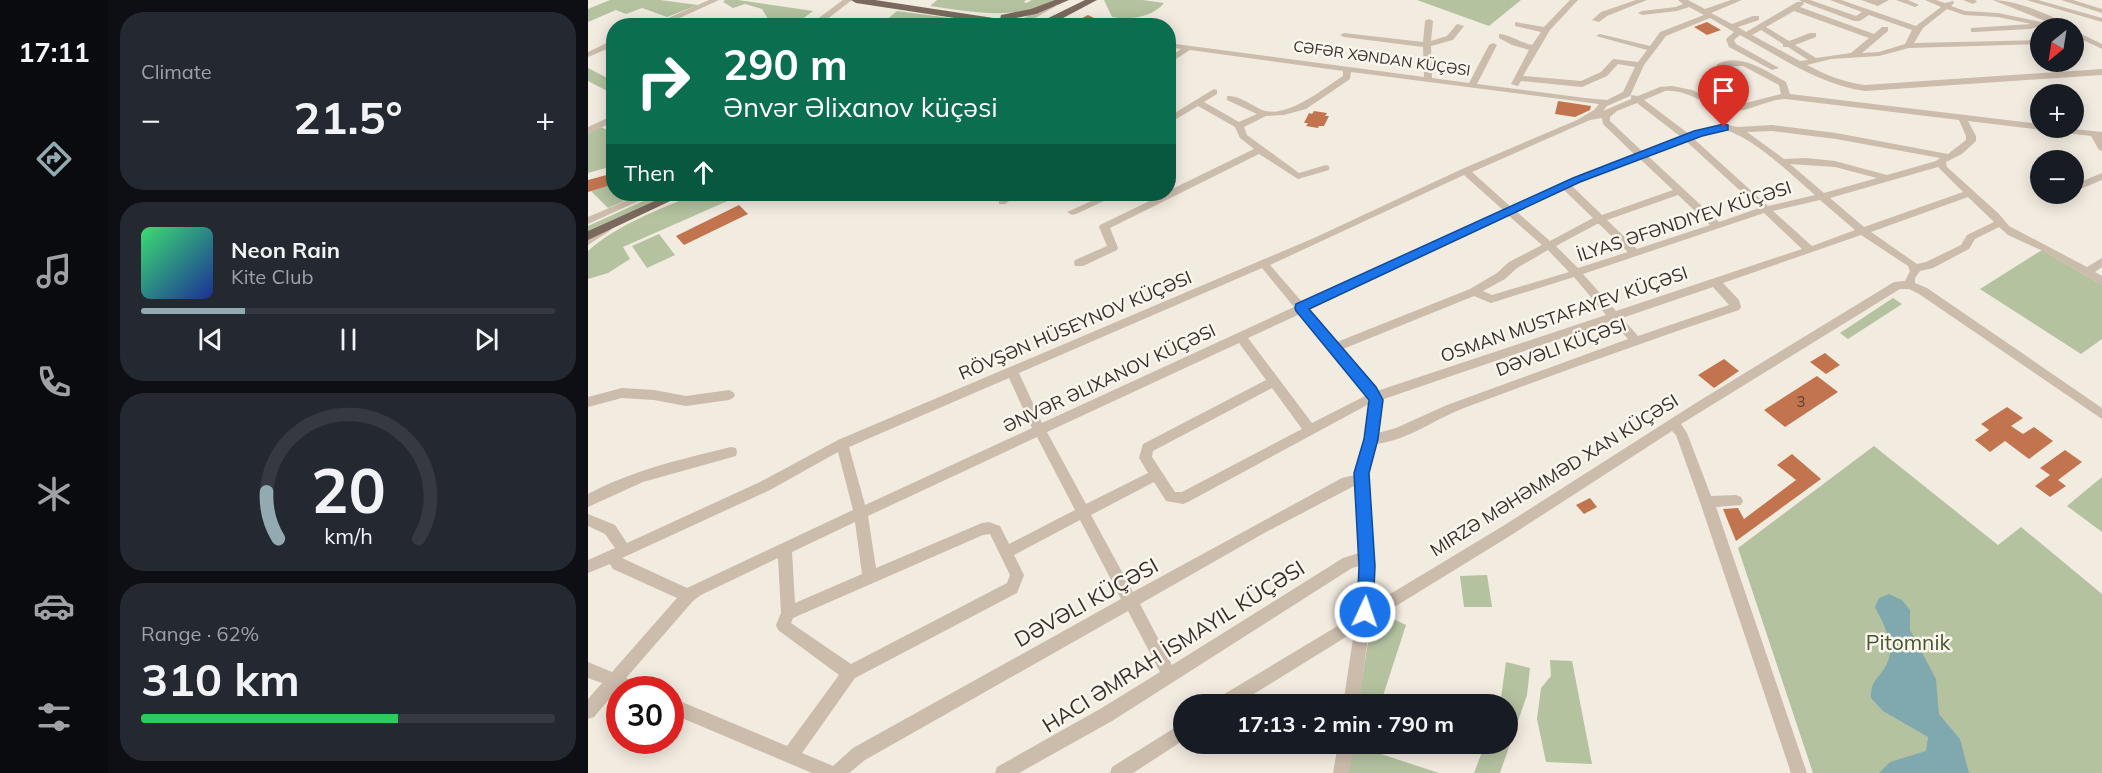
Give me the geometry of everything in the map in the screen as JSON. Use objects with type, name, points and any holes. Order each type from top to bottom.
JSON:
[{"type":"main road","points":[[856,0],[978,18]]},
{"type":"main road","points":[[1055,18],[1092,0]]},
{"type":"main road","points":[[973,17],[1013,15],[1060,2]]},
{"type":"main road","points":[[588,236],[663,201]]},
{"type":"street","points":[[673,18],[715,0]]},
{"type":"street","points":[[823,18],[848,0]]},
{"type":"street","points":[[1512,91],[1533,48],[1545,30],[1574,0]]},
{"type":"street","points":[[1596,20],[1604,14],[1643,0]]},
{"type":"street","points":[[1668,0],[1694,8],[1799,64],[1845,85],[1877,87],[2102,72]]},
{"type":"street","points":[[1580,122],[1628,92],[1640,65],[1666,31],[1694,8],[1718,0]]},
{"type":"street","points":[[1642,13],[1694,8],[1738,0]]},
{"type":"street","points":[[1740,31],[1761,27],[1804,0],[1857,19],[1868,12]]},
{"type":"street","points":[[1834,0],[1917,28]]},
{"type":"street","points":[[1864,0],[1878,4],[1885,0]]},
{"type":"street","points":[[1900,0],[1916,5]]},
{"type":"street","points":[[1929,0],[1950,3],[1964,13],[1981,42]]},
{"type":"street","points":[[1997,0],[2030,10],[2047,18]]},
{"type":"street","points":[[2030,0],[2102,20]]},
{"type":"street","points":[[2065,0],[2102,11]]},
{"type":"street","points":[[1036,18],[1060,2]]},
{"type":"street","points":[[1909,46],[1910,39],[1917,28],[1950,3]]},
{"type":"street","points":[[1794,8],[1875,37]]},
{"type":"street","points":[[1964,13],[1998,15],[2030,22]]},
{"type":"street","points":[[1756,18],[1730,39],[1732,45],[1774,68]]},
{"type":"street","points":[[1428,79],[1431,62],[1425,45],[1429,21]]},
{"type":"street","points":[[1518,24],[1545,30]]},
{"type":"street","points":[[1344,35],[1425,45],[1450,38],[1460,26]]},
{"type":"street","points":[[1761,27],[1814,60]]},
{"type":"street","points":[[1974,30],[2030,27]]},
{"type":"street","points":[[1853,56],[1885,29]]},
{"type":"street","points":[[1773,50],[1813,35]]},
{"type":"street","points":[[1502,36],[1515,44],[1533,48]]},
{"type":"street","points":[[1600,36],[1652,49]]},
{"type":"street","points":[[2086,40],[2102,47]]},
{"type":"street","points":[[1799,64],[1814,60],[1879,54],[1909,46],[2030,42]]},
{"type":"street","points":[[1472,85],[1493,45]]},
{"type":"street","name":"CƏFƏR XƏNDAN KÜÇƏSI","points":[[1176,46],[1472,85],[1604,105]]},
{"type":"street","points":[[588,55],[606,47]]},
{"type":"street","points":[[1176,56],[1188,48]]},
{"type":"street","points":[[1518,78],[1579,84],[1604,74],[1616,61],[1640,65]]},
{"type":"street","points":[[1720,65],[1744,63],[1783,84],[1786,96]]},
{"type":"street","points":[[1239,126],[1264,114],[1284,112],[1303,106],[1347,77],[1347,69]]},
{"type":"street","points":[[1580,122],[1679,84],[1731,108],[1775,96],[1786,96],[2030,126]]},
{"type":"street","points":[[1877,87],[1888,108]]},
{"type":"street","points":[[1176,116],[1214,92]]},
{"type":"street","points":[[1628,92],[1688,138],[1810,250]]},
{"type":"street","points":[[1230,98],[1264,114]]},
{"type":"street","points":[[1199,103],[1239,126],[1243,136],[1298,176],[1326,168]]},
{"type":"street","points":[[1604,105],[1613,111]]},
{"type":"street","points":[[1613,111],[1607,115],[1605,120],[1717,226]]},
{"type":"street","points":[[1962,117],[1972,139],[1959,152],[1945,160],[1943,168],[1995,216],[1999,223],[2029,242],[2048,250],[2102,281]]},
{"type":"street","points":[[588,130],[606,122]]},
{"type":"street","name":"RÖVŞƏN HÜSEYNOV KÜÇƏSI","points":[[588,567],[765,486],[842,444],[1318,240],[1465,171],[1580,122]]},
{"type":"street","name":"ƏNVƏR ƏLIXANOV KÜÇƏSI","points":[[618,676],[688,596],[702,587],[1565,185],[1719,128],[1804,132],[1926,151],[1945,160]]},
{"type":"street","points":[[1738,130],[1782,162],[1862,231],[1915,268]]},
{"type":"street","points":[[2098,134],[2102,148]]},
{"type":"street","points":[[1176,188],[1260,150]]},
{"type":"street","name":"İLYAS ƏFƏNDIYEV KÜÇƏSI","points":[[1474,292],[1491,299],[1767,209],[1945,160]]},
{"type":"street","points":[[1782,162],[1805,161],[1872,173],[1886,178]]},
{"type":"street","points":[[1465,171],[1550,246],[1635,340]]},
{"type":"street","points":[[2084,184],[2102,176]]},
{"type":"street","points":[[1565,185],[1635,253]]},
{"type":"street","points":[[1335,347],[1474,292],[1513,266],[1600,219],[1680,191]]},
{"type":"street","name":"OSMAN MUSTAFAYEV KÜÇƏSI","points":[[1156,475],[1171,497],[1183,498],[1309,429],[1375,397],[1810,250],[1969,193]]},
{"type":"street","points":[[588,221],[633,201]]},
{"type":"street","points":[[1072,212],[1098,201]]},
{"type":"street","points":[[1078,263],[1113,248],[1104,227],[1150,201]]},
{"type":"street","points":[[1915,268],[1929,265],[1954,254],[1965,247],[1971,237],[1999,223]]},
{"type":"street","points":[[588,242],[612,224]]},
{"type":"street","points":[[2087,272],[2102,262]]},
{"type":"street","points":[[1263,263],[1375,397],[1376,409],[1371,439],[1361,479],[1366,557],[1364,616],[1353,694]]},
{"type":"street","points":[[1915,268],[1910,285],[1923,291],[2102,414]]},
{"type":"street","name":"DƏVƏLI KÜÇƏSI","points":[[1371,439],[1385,437],[1448,409],[1635,340],[1735,307],[1735,303],[1714,282]]},
{"type":"street","name":"MIRZƏ MƏHƏMMƏD XAN KÜÇƏSI","points":[[1242,694],[1364,616],[1508,530],[1673,423],[1888,291],[1900,285],[1910,285]]},
{"type":"street","points":[[1240,336],[1309,429]]},
{"type":"street","points":[[1012,372],[1040,431],[1170,674]]},
{"type":"street","points":[[1006,552],[1156,475],[1145,458],[1148,448],[1274,382]]},
{"type":"street","points":[[588,402],[622,393],[654,395],[686,401],[729,394]]},
{"type":"street","points":[[1673,423],[1681,433],[1707,502],[1799,773]]},
{"type":"street","points":[[842,444],[861,514],[870,577]]},
{"type":"street","points":[[588,501],[616,486],[676,465],[731,452]]},
{"type":"street","name":"DƏVƏLI KÜÇƏSI","points":[[837,773],[859,754],[1130,601],[1337,487],[1361,479]]},
{"type":"street","points":[[1707,502],[1736,501]]},
{"type":"street","points":[[588,520],[604,525],[617,534],[618,564],[688,596]]},
{"type":"street","points":[[791,611],[982,529],[994,530],[1017,575],[1012,588],[1004,593],[850,673],[791,755]]},
{"type":"street","points":[[785,550],[791,611],[783,625],[850,673]]},
{"type":"street","points":[[1003,773],[1106,715],[1348,563],[1366,557]]},
{"type":"street","points":[[588,670],[606,678]]},
{"type":"street","name":"ƏNVƏR ƏLIXANOV KÜÇƏSI","points":[[588,711],[606,690]]},
{"type":"street","points":[[684,711],[831,773]]},
{"type":"street","points":[[1122,772],[1173,737]]},
{"type":"street","points":[[1341,773],[1344,754]]},
{"type":"green space","points":[[610,0],[660,0],[698,5],[667,17],[642,8],[626,14],[616,10],[588,22],[588,9]]},
{"type":"green space","points":[[738,0],[813,11],[804,18],[767,18],[762,9],[745,4],[733,8],[723,2]]},
{"type":"green space","points":[[937,0],[1026,0],[1024,2],[1026,3],[1032,0],[1059,0],[1027,11],[995,13],[930,6]]},
{"type":"green space","points":[[1104,0],[1143,0],[1164,3],[1147,15],[1119,18],[1112,17]]},
{"type":"green space","points":[[1417,0],[1521,0],[1489,26]]},
{"type":"green space","points":[[897,11],[950,18],[889,18]]},
{"type":"green space","points":[[588,68],[606,77],[606,90],[588,81]]},
{"type":"green space","points":[[601,127],[606,130],[606,168],[588,173],[588,133]]},
{"type":"green space","points":[[606,186],[606,201],[624,201],[608,208],[591,191]]},
{"type":"green space","points":[[643,201],[654,201],[588,231],[588,226]]},
{"type":"green space","points":[[679,201],[727,201],[623,247],[630,259],[608,273],[588,279],[588,251],[612,233],[639,218]]},
{"type":"green space","points":[[659,234],[675,255],[647,268],[632,246]]},
{"type":"green space","points":[[2042,250],[2102,285],[2102,339],[2081,354],[1980,289]]},
{"type":"green space","points":[[1893,298],[1902,304],[1848,339],[1840,333]]},
{"type":"green space","name":"Pitomnik","points":[[1874,446],[1998,545],[2021,527],[2102,594],[2102,773],[1813,773],[1738,548]]},
{"type":"green space","points":[[2102,477],[2102,532],[2067,506]]},
{"type":"green space","points":[[1487,575],[1492,607],[1464,607],[1460,576]]},
{"type":"green space","points":[[1385,615],[1406,625],[1384,694],[1360,694],[1371,623]]},
{"type":"green space","points":[[1550,660],[1572,661],[1592,764],[1546,762],[1537,719],[1541,688],[1551,676]]},
{"type":"green space","points":[[1506,662],[1530,668],[1527,695],[1518,721],[1518,694],[1502,694]]},
{"type":"green space","points":[[1351,754],[1381,754],[1439,773],[1348,773]]},
{"type":"green space","points":[[1481,754],[1507,754],[1500,773],[1474,773]]},
{"type":"water","points":[[1889,594],[1902,600],[1910,610],[1910,630],[1936,679],[1939,714],[1960,739],[1969,773],[1879,773],[1890,762],[1926,751],[1928,737],[1883,711],[1871,698],[1873,685],[1884,669],[1890,653],[1883,622],[1875,607],[1879,598]]},
{"type":"building","points":[[1707,22],[1721,30],[1707,35],[1694,27]]},
{"type":"building","points":[[1558,101],[1591,106],[1590,110],[1575,117],[1555,114]]},
{"type":"building","points":[[1314,111],[1327,113],[1325,116],[1329,116],[1324,126],[1318,128],[1306,126],[1308,123],[1304,123],[1309,113],[1312,114]]},
{"type":"building","points":[[606,175],[606,186],[588,192],[588,180]]},
{"type":"building","points":[[739,205],[748,214],[684,245],[676,236]]},
{"type":"building","points":[[1825,353],[1840,365],[1826,374],[1810,362]]},
{"type":"building","points":[[1724,359],[1739,371],[1714,388],[1698,375]]},
{"type":"building","points":[[1817,376],[1838,392],[1785,427],[1764,410]]},
{"type":"building","points":[[2007,407],[2023,418],[2011,426],[2023,434],[2034,427],[2053,441],[2029,459],[2005,441],[1990,452],[1975,440],[1989,430],[1981,424]]},
{"type":"building","points":[[2065,450],[2082,462],[2058,480],[2066,486],[2050,497],[2035,486],[2050,475],[2040,468]]},
{"type":"building","points":[[1792,454],[1821,479],[1736,541],[1723,509],[1738,508],[1744,519],[1796,480],[1777,465]]},
{"type":"building","points":[[1590,498],[1597,507],[1584,514],[1576,505]]},
{"type":"route","points":[[1365,612],[1367,566],[1361,473],[1371,439],[1376,400],[1371,390],[1301,308],[1576,180],[1698,134],[1724,127]]}]
